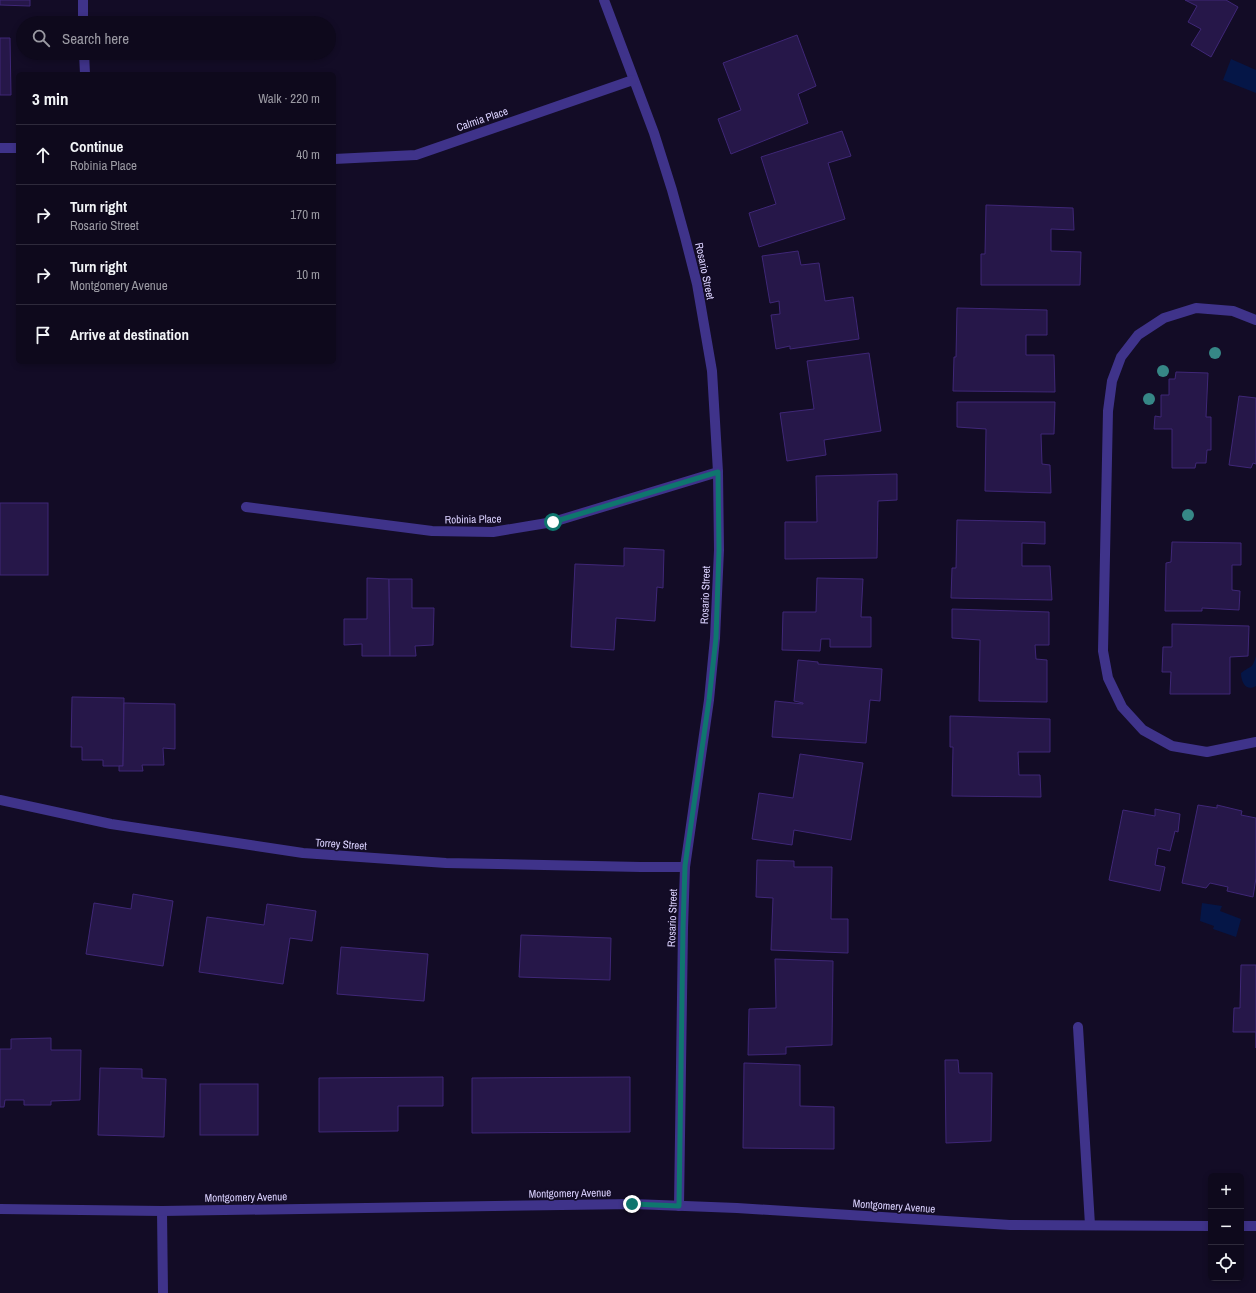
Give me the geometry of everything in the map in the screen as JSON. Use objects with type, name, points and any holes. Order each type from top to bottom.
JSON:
[{"type":"street","points":[[83,0],[83,16]]},
{"type":"street","name":"Rosario Street","points":[[604,0],[654,133],[672,190],[697,284],[712,371],[718,472],[719,550],[716,638],[709,700],[685,866],[679,1206]]},
{"type":"street","points":[[84,60],[85,72]]},
{"type":"street","name":"Calmia Place","points":[[336,159],[416,155],[633,80]]},
{"type":"street","points":[[0,148],[16,148]]},
{"type":"street","points":[[1256,320],[1233,311],[1196,308],[1164,318],[1138,335],[1121,357],[1112,381],[1108,411],[1103,650],[1108,678],[1119,702],[1143,730],[1172,746],[1207,752],[1256,742]]},
{"type":"street","name":"Robinia Place","points":[[246,507],[432,531],[493,532],[553,522],[718,472]]},
{"type":"street","name":"Torrey Street","points":[[0,800],[111,824],[303,853],[446,863],[641,867],[685,866]]},
{"type":"street","points":[[1078,1027],[1090,1225]]},
{"type":"street","name":"Montgomery Avenue","points":[[0,1209],[162,1211],[632,1204],[737,1208],[1010,1225],[1208,1226]]},
{"type":"street","points":[[162,1211],[163,1293]]},
{"type":"street","points":[[1244,1226],[1256,1226]]},
{"type":"shaded area","points":[[1231,59],[1256,70],[1256,93],[1223,80]]},
{"type":"shaded area","points":[[1256,656],[1256,686],[1249,688],[1243,683],[1241,673],[1251,667]]},
{"type":"shaded area","points":[[1202,903],[1222,906],[1220,911],[1241,919],[1236,937],[1213,929],[1214,926],[1200,921]]},
{"type":"building","points":[[0,0],[30,0],[30,6],[0,5]]},
{"type":"building","points":[[1185,0],[1226,0],[1238,7],[1211,57],[1191,45],[1201,29],[1188,22],[1197,6]]},
{"type":"building","points":[[797,35],[816,86],[798,94],[808,123],[731,154],[718,119],[741,110],[723,63]]},
{"type":"building","points":[[0,38],[10,38],[11,95],[0,95]]},
{"type":"building","points":[[842,131],[851,156],[828,163],[845,219],[759,247],[749,213],[776,204],[761,157]]},
{"type":"building","points":[[986,205],[1073,208],[1074,230],[1051,229],[1051,251],[1081,252],[1080,285],[981,285],[981,254],[985,254]]},
{"type":"building","points":[[798,251],[801,265],[819,263],[825,301],[853,297],[859,339],[790,349],[790,346],[776,349],[771,315],[780,314],[779,301],[770,303],[762,256]]},
{"type":"building","points":[[957,308],[1047,310],[1047,335],[1026,335],[1026,355],[1054,355],[1055,392],[953,391],[954,357],[956,357]]},
{"type":"building","points":[[869,353],[881,431],[824,440],[826,455],[787,461],[780,413],[814,409],[807,361]]},
{"type":"building","points":[[1176,372],[1208,373],[1206,417],[1211,417],[1211,450],[1207,450],[1206,463],[1196,463],[1195,468],[1172,468],[1172,429],[1154,429],[1155,416],[1161,417],[1161,395],[1169,395],[1169,379],[1175,379]]},
{"type":"building","points":[[1239,396],[1256,398],[1256,464],[1253,463],[1251,468],[1229,465]]},
{"type":"building","points":[[957,402],[1055,402],[1054,434],[1041,434],[1042,464],[1050,465],[1051,493],[985,491],[986,429],[957,427]]},
{"type":"building","points":[[897,474],[897,500],[878,501],[877,558],[785,559],[785,522],[817,522],[816,476]]},
{"type":"building","points":[[0,503],[48,503],[48,575],[0,575]]},
{"type":"building","points":[[957,520],[1045,522],[1045,544],[1022,543],[1022,566],[1050,566],[1052,600],[951,598],[952,568],[956,568]]},
{"type":"building","points":[[1172,542],[1241,543],[1241,565],[1232,565],[1232,590],[1240,591],[1239,610],[1202,608],[1202,611],[1165,611],[1166,563],[1171,562]]},
{"type":"building","points":[[624,548],[664,550],[663,588],[657,587],[655,621],[616,618],[614,650],[571,647],[575,564],[624,566]]},
{"type":"building","points":[[367,578],[389,579],[390,656],[362,656],[362,644],[344,645],[344,619],[367,619]]},
{"type":"building","points":[[817,578],[863,579],[861,617],[871,617],[871,647],[830,647],[830,639],[821,639],[820,651],[782,650],[783,612],[816,612]]},
{"type":"building","points":[[389,579],[412,579],[412,608],[434,608],[433,645],[415,646],[416,656],[390,656]]},
{"type":"building","points":[[952,609],[1049,612],[1049,645],[1035,645],[1036,659],[1047,660],[1047,702],[979,701],[980,640],[952,638]]},
{"type":"building","points":[[1172,624],[1249,626],[1248,656],[1230,657],[1230,694],[1170,694],[1171,672],[1162,672],[1163,647],[1172,647]]},
{"type":"building","points":[[798,660],[818,662],[818,664],[882,669],[880,701],[870,700],[866,743],[772,737],[775,701],[803,704],[794,701]]},
{"type":"building","points":[[72,697],[124,698],[123,766],[103,766],[103,760],[82,760],[82,747],[71,747]]},
{"type":"building","points":[[124,703],[175,704],[175,749],[163,748],[164,765],[142,765],[143,771],[119,771],[119,766],[123,766]]},
{"type":"building","points":[[950,716],[1050,719],[1050,752],[1018,752],[1019,775],[1040,775],[1041,797],[952,796],[953,747],[950,747]]},
{"type":"building","points":[[800,754],[863,763],[851,840],[794,830],[792,845],[752,839],[759,793],[793,798]]},
{"type":"building","points":[[1198,805],[1217,808],[1217,805],[1242,811],[1241,815],[1256,818],[1256,878],[1253,897],[1227,891],[1228,887],[1210,883],[1206,888],[1182,883]]},
{"type":"building","points":[[1155,809],[1180,814],[1178,832],[1175,831],[1170,851],[1158,848],[1155,865],[1165,867],[1160,891],[1109,880],[1123,810],[1155,816]]},
{"type":"building","points":[[757,860],[794,861],[794,867],[832,867],[831,919],[848,919],[848,953],[771,950],[773,898],[756,897]]},
{"type":"building","points":[[133,894],[173,901],[163,966],[86,954],[94,903],[131,909]]},
{"type":"building","points":[[267,904],[316,911],[312,941],[290,938],[283,984],[199,972],[207,917],[264,925]]},
{"type":"building","points":[[521,935],[611,938],[610,980],[519,977]]},
{"type":"building","points":[[341,947],[428,954],[424,1001],[337,994]]},
{"type":"building","points":[[775,959],[833,961],[832,1045],[786,1047],[786,1054],[748,1055],[749,1009],[776,1008]]},
{"type":"building","points":[[1241,965],[1256,965],[1256,1032],[1233,1032],[1234,1008],[1240,1008]]},
{"type":"building","points":[[51,1038],[51,1050],[81,1050],[80,1100],[51,1101],[51,1105],[24,1105],[24,1100],[5,1100],[4,1107],[0,1107],[0,1049],[11,1049],[11,1039]]},
{"type":"building","points":[[945,1060],[958,1060],[959,1073],[992,1073],[991,1141],[946,1143]]},
{"type":"building","points":[[744,1063],[800,1065],[800,1106],[834,1107],[834,1149],[743,1148]]},
{"type":"building","points":[[100,1068],[142,1069],[142,1078],[166,1079],[164,1137],[98,1135]]},
{"type":"building","points":[[443,1077],[443,1106],[398,1106],[398,1131],[319,1132],[319,1078]]},
{"type":"building","points":[[630,1077],[630,1132],[472,1133],[472,1078]]},
{"type":"building","points":[[200,1084],[258,1084],[258,1135],[200,1135]]},
{"type":"route","points":[[553,522],[718,472],[719,550],[716,638],[709,700],[685,866],[679,1206],[632,1204]]}]
